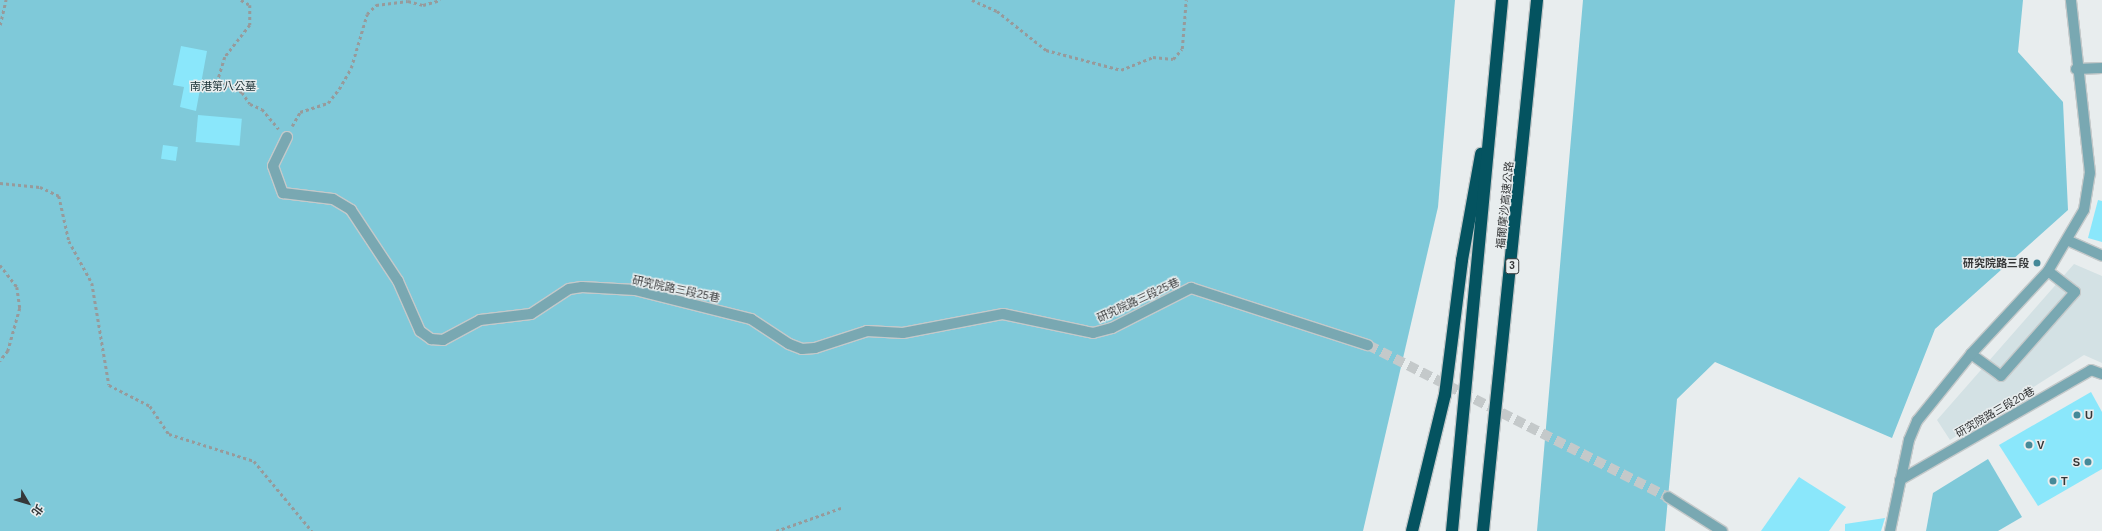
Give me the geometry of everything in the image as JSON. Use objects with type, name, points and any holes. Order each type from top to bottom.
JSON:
[{"type":"highway","name":"福爾摩沙高速公路","points":[[1452,531],[1502,0]]},
{"type":"highway","name":"福爾摩沙高速公路","points":[[1483,531],[1537,0]]},
{"type":"highway","points":[[1412,531],[1445,395],[1462,260],[1496,68]]},
{"type":"street","points":[[1890,531],[1900,480],[1917,421],[1971,354],[2048,271],[2069,241],[2084,210],[2090,173],[2076,70],[2071,0]]},
{"type":"street","points":[[2076,70],[2102,68]]},
{"type":"street","name":"研究院路三段25巷","points":[[287,137],[273,166],[283,193],[333,199],[351,210],[398,281],[420,331],[431,340],[443,340],[480,320],[531,314],[569,289],[582,287],[635,290],[751,319],[789,344],[802,348],[815,348],[867,331],[903,333],[1003,314],[1093,333],[1112,328],[1191,288],[1368,345]]},
{"type":"street","points":[[2069,241],[2102,256]]},
{"type":"street","points":[[1971,354],[2000,376],[2075,292],[2048,271]]},
{"type":"street","name":"研究院路三段20巷","points":[[1900,480],[2091,370],[2102,374]]},
{"type":"street","points":[[1668,497],[1722,531]]},
{"type":"path","points":[[0,25],[6,0]]},
{"type":"path","points":[[241,0],[250,5],[250,25],[225,57],[218,80],[242,92],[287,137],[300,112],[328,103],[339,89],[352,68],[367,14],[376,5],[408,1],[423,5],[440,0]]},
{"type":"path","points":[[423,5],[426,0]]},
{"type":"path","points":[[972,0],[997,11],[1046,50],[1121,70],[1153,57],[1173,59],[1182,49],[1186,0]]},
{"type":"path","points":[[0,183],[40,187],[59,196],[69,241],[92,283],[109,385],[150,406],[169,434],[254,461],[312,531]]},
{"type":"path","points":[[0,265],[17,287],[20,308],[8,351],[0,361]]},
{"type":"path","points":[[776,531],[842,508]]},
{"type":"shaded area","points":[[2074,264],[2102,276],[2102,363],[2084,355],[1950,440],[1937,420]]},
{"type":"green space","name":"南港第八公墓","points":[[0,0],[1455,0],[1438,207],[1363,531],[0,531]]},
{"type":"green space","points":[[1583,0],[2023,0],[2018,52],[2063,102],[2068,210],[1935,329],[1892,438],[1715,362],[1677,399],[1665,531],[1537,531]]},
{"type":"green space","points":[[1988,459],[2022,517],[1998,531],[1926,531],[1933,493]]},
{"type":"building","points":[[181,46],[207,51],[196,111],[180,107],[184,87],[173,85]]},
{"type":"building","points":[[198,115],[242,119],[239,146],[196,142]]},
{"type":"building","points":[[163,145],[178,147],[176,161],[161,159]]},
{"type":"building","points":[[2098,200],[2102,201],[2102,242],[2088,238]]},
{"type":"building","points":[[2091,392],[2102,412],[2102,469],[2038,506],[1999,445]]},
{"type":"building","points":[[1799,477],[1846,507],[1829,531],[1761,531]]},
{"type":"building","points":[[1885,518],[1881,531],[1845,531],[1845,524]]},
{"type":"tunnel","points":[[1368,345],[1668,497]]},
{"type":"place","name":"研究院路三段","points":[[2037,263]]},
{"type":"place","name":"U","points":[[2077,415]]},
{"type":"place","name":"V","points":[[2029,445]]},
{"type":"place","name":"S","points":[[2088,462]]},
{"type":"place","name":"T","points":[[2053,481]]}]
